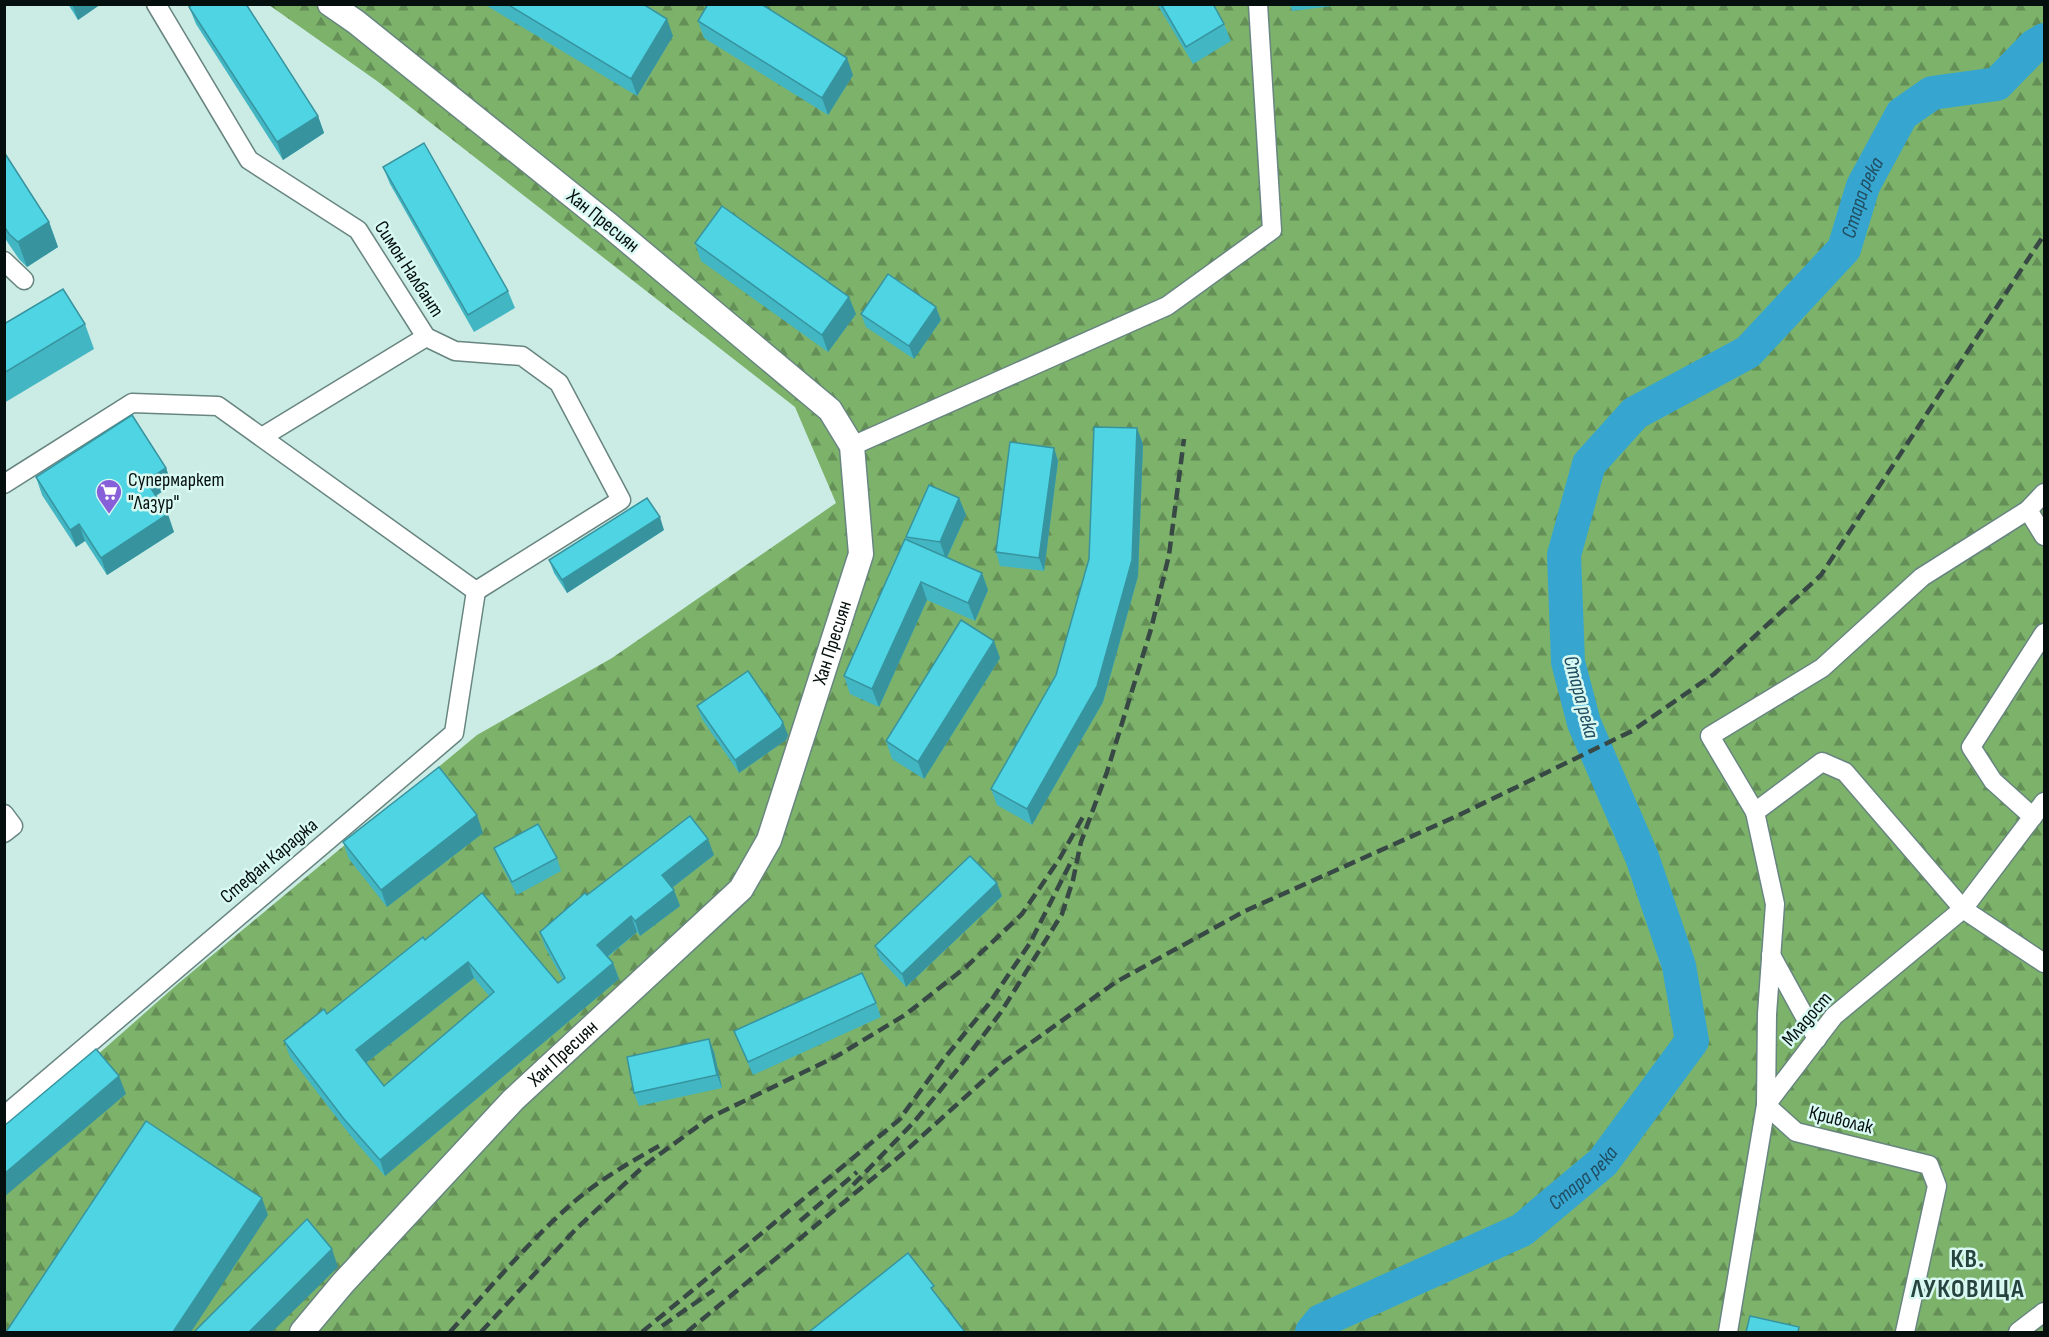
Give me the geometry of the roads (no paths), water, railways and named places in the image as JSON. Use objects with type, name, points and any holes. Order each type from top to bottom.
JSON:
[{"type":"street","name":"Симон Налбант","points":[[156,4],[249,160],[358,230],[426,337],[455,351],[522,356],[559,383],[621,500],[476,591]]},
{"type":"street","name":"Хан Пресиян","points":[[302,1332],[343,1283],[513,1100],[741,889],[769,840],[861,554],[852,446],[830,410],[609,225],[356,22],[330,4]]},
{"type":"street","points":[[852,446],[1167,306],[1272,230],[1258,4]]},
{"type":"street","points":[[4,261],[24,280]]},
{"type":"street","points":[[262,437],[426,337]]},
{"type":"street","points":[[4,484],[132,403],[218,406],[476,591]]},
{"type":"street","points":[[1766,1105],[1767,1014],[1775,904],[1755,812],[1710,736],[1822,668],[1922,577],[2028,510],[2044,493]]},
{"type":"street","points":[[2028,510],[2044,536]]},
{"type":"street","name":"Стефан Караджа","points":[[4,1116],[454,733],[476,591]]},
{"type":"street","points":[[2032,817],[1993,781],[1971,747],[2044,633]]},
{"type":"street","points":[[1755,812],[1822,762],[1845,772],[1963,909],[2044,963]]},
{"type":"street","name":"Младост","points":[[1728,1332],[1766,1105],[1834,1016],[1963,909],[2044,802]]},
{"type":"street","points":[[1771,955],[1817,1040]]},
{"type":"street","name":"Криволак","points":[[1766,1105],[1796,1132],[1929,1165],[1937,1186],[1905,1332]]},
{"type":"street","points":[[2018,1332],[2044,1312]]},
{"type":"waterway","name":"Стара река","points":[[1312,1332],[1321,1321],[1522,1230],[1603,1162],[1692,1041],[1679,966],[1642,857],[1584,723],[1568,662],[1564,555],[1589,464],[1635,413],[1748,352],[1844,249],[1863,186],[1902,114],[1932,93],[1997,84],[2034,46],[2044,40]]},
{"type":"railway","points":[[687,1332],[901,1155],[1004,1062],[1116,982],[1245,911],[1457,816],[1632,731],[1714,674],[1821,575],[2044,235]]},
{"type":"railway","points":[[853,1185],[914,1122],[961,1065],[1001,1012],[1062,914],[1073,880],[1081,842],[1107,772],[1151,629],[1169,555],[1184,439]]},
{"type":"railway","points":[[481,1332],[576,1229],[645,1165],[709,1118],[837,1056],[905,1015],[966,967],[1022,914],[1060,858],[1084,815]]},
{"type":"railway","points":[[642,1332],[899,1120],[943,1060],[988,1005],[1030,943],[1073,858]]},
{"type":"railway","points":[[450,1332],[522,1253],[567,1208],[611,1174],[659,1146]]},
{"type":"railway","points":[[800,1221],[857,1172]]},
{"type":"railway","points":[[662,1326],[714,1290]]},
{"type":"place","name":"Супермаркет \"Лазур\"","points":[[109,515]]},
{"type":"district","name":"КВ. ЛУКОВИЦА","points":[[1968,1274]]}]
